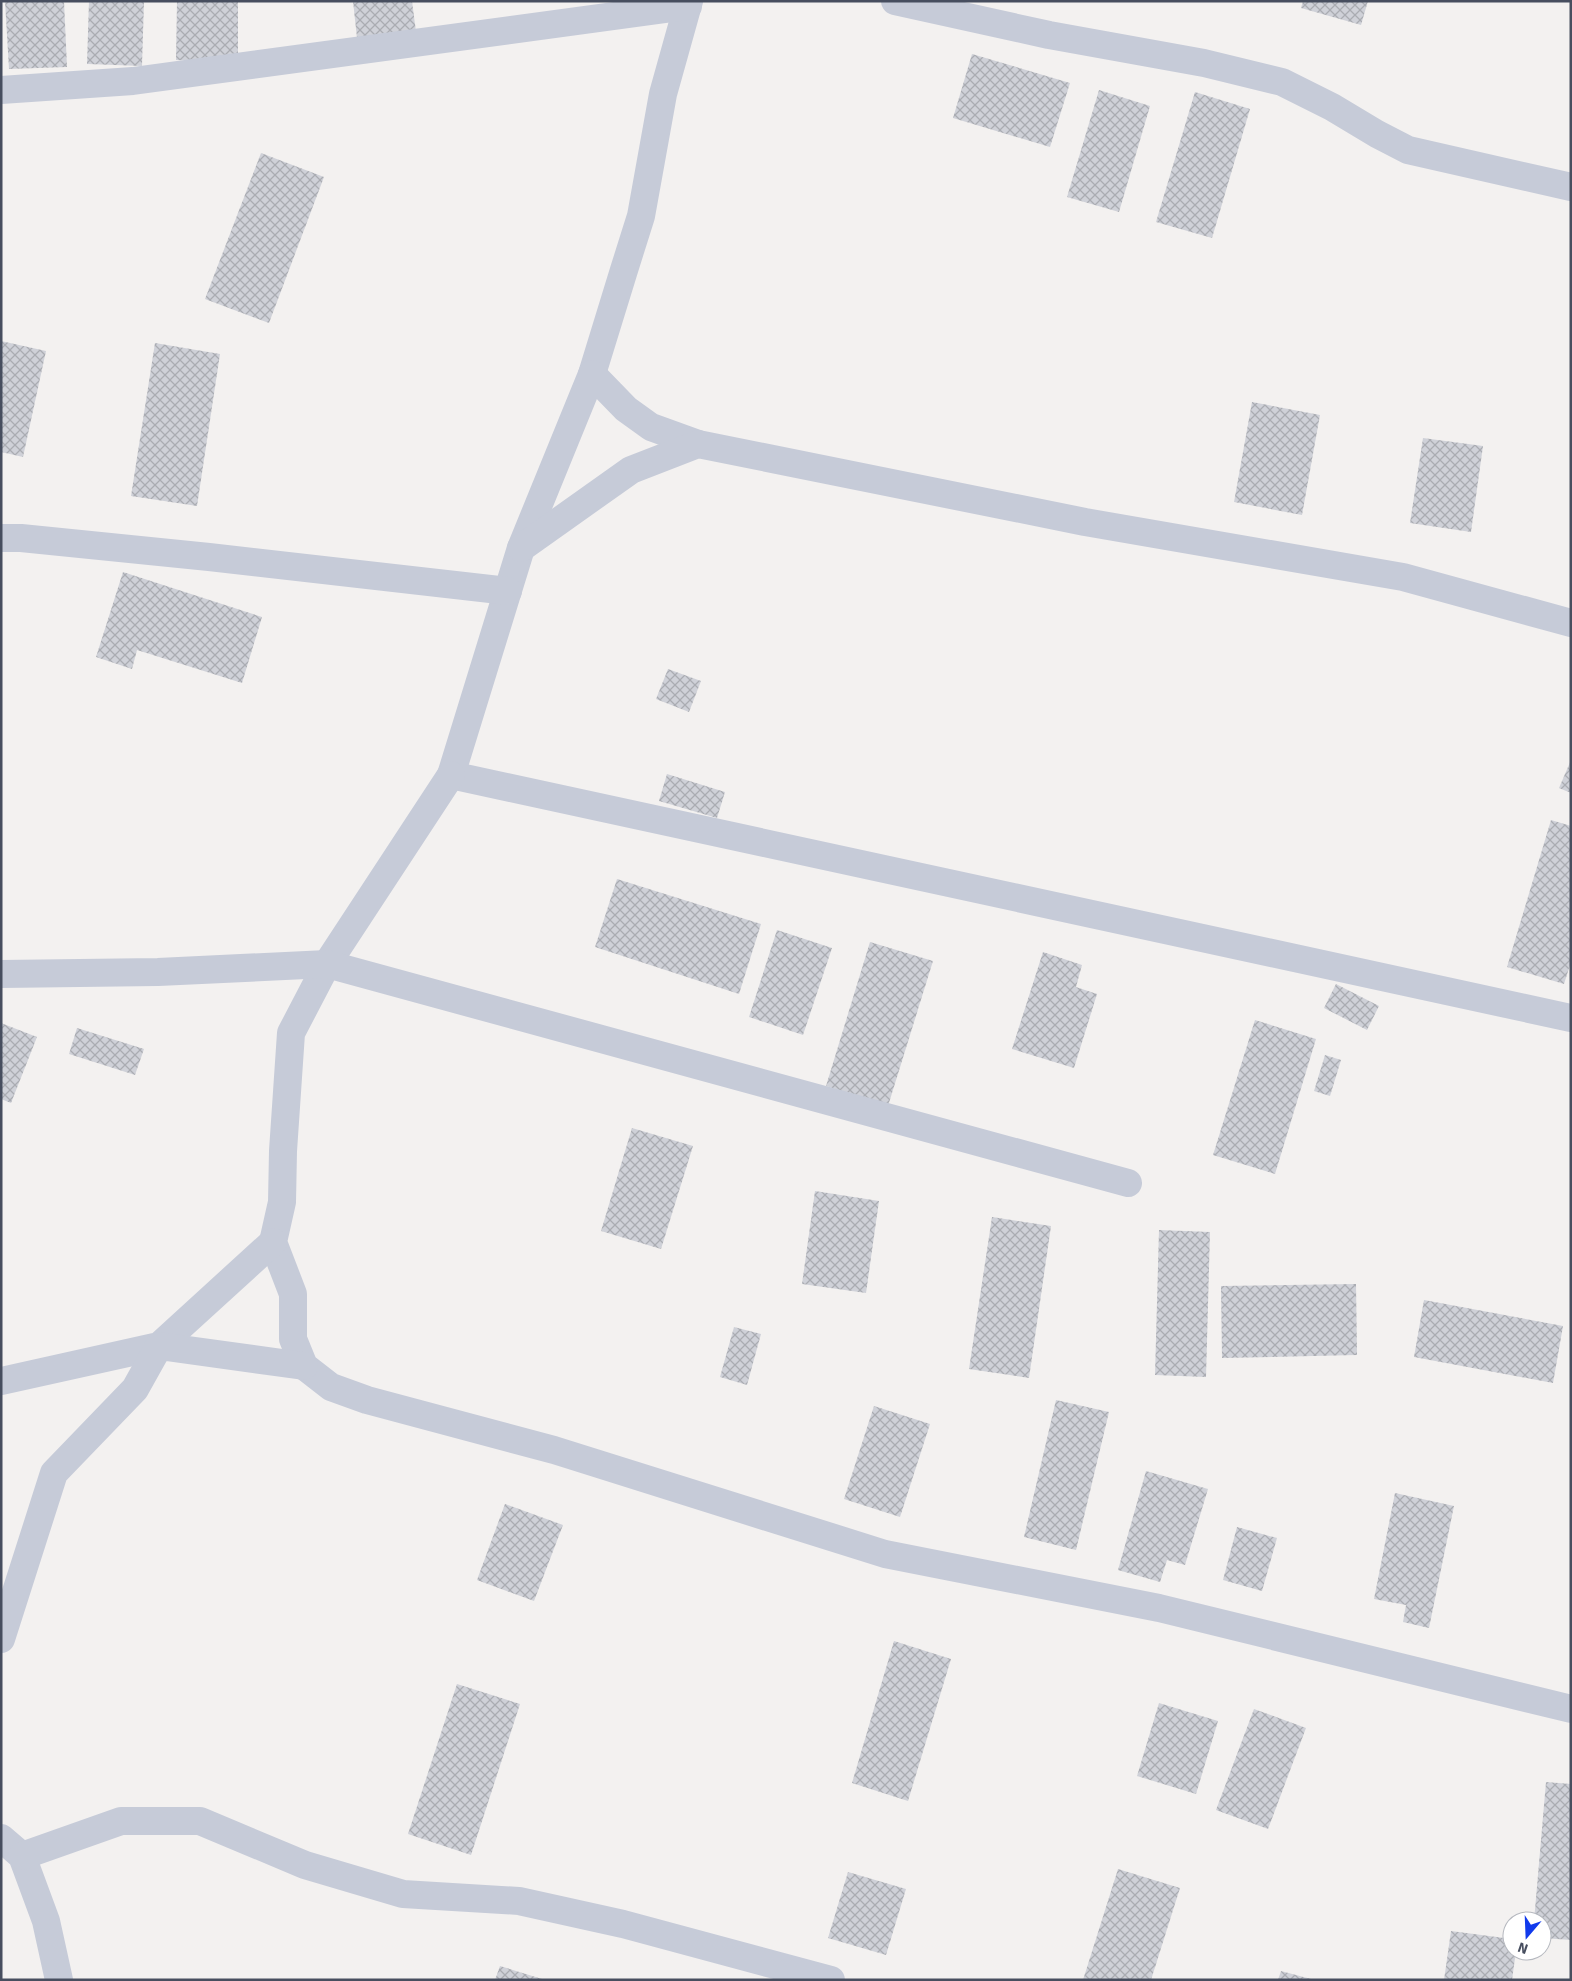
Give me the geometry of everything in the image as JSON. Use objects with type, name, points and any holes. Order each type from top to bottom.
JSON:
[{"type":"street","points":[[895,1],[1049,35],[1204,63],[1282,82],[1332,107],[1408,150],[1571,187]]},
{"type":"street","points":[[1,90],[133,81],[688,4],[663,94],[641,216],[592,374],[521,548],[451,775],[327,964],[291,1033],[282,1202],[273,1242],[293,1294],[293,1339],[304,1366],[331,1387],[368,1400],[554,1450],[885,1554],[1159,1608],[1571,1710]]},
{"type":"street","points":[[592,374],[626,409],[651,427],[698,444],[1085,522],[1403,577],[1571,623]]},
{"type":"street","points":[[521,548],[631,470],[698,444]]},
{"type":"street","points":[[1,538],[21,538],[218,558],[508,591]]},
{"type":"street","points":[[451,775],[1571,1018]]},
{"type":"street","points":[[1,974],[158,972],[327,964],[1128,1183]]},
{"type":"street","points":[[1,1639],[54,1473],[135,1389],[158,1346],[273,1242]]},
{"type":"street","points":[[1,1381],[158,1346],[304,1366]]},
{"type":"street","points":[[22,1856],[122,1821],[200,1821],[305,1865],[403,1894],[519,1902],[622,1924],[831,1980]]},
{"type":"street","points":[[1,1838],[22,1856],[46,1921],[59,1980]]},
{"type":"building","points":[[5,1],[64,1],[67,67],[9,69]]},
{"type":"building","points":[[89,1],[144,1],[142,66],[87,64]]},
{"type":"building","points":[[177,1],[238,1],[238,62],[176,60]]},
{"type":"building","points":[[353,1],[412,1],[416,32],[357,38]]},
{"type":"building","points":[[1303,1],[1368,1],[1361,25],[1301,8]]},
{"type":"building","points":[[972,54],[1070,83],[1050,147],[953,118]]},
{"type":"building","points":[[1099,90],[1150,106],[1119,212],[1067,197]]},
{"type":"building","points":[[1195,92],[1250,109],[1212,238],[1156,222]]},
{"type":"building","points":[[261,153],[324,177],[269,323],[205,299]]},
{"type":"building","points":[[1,341],[46,351],[23,457],[1,452]]},
{"type":"building","points":[[155,343],[220,354],[197,506],[131,496]]},
{"type":"building","points":[[1252,402],[1320,415],[1302,515],[1234,502]]},
{"type":"building","points":[[1423,438],[1483,446],[1471,532],[1410,523]]},
{"type":"building","points":[[123,572],[262,617],[242,683],[137,650],[132,669],[96,657]]},
{"type":"building","points":[[668,669],[701,681],[689,712],[656,699]]},
{"type":"building","points":[[1571,760],[1571,793],[1559,788]]},
{"type":"building","points":[[667,774],[725,792],[717,818],[659,801]]},
{"type":"building","points":[[1551,820],[1571,826],[1571,962],[1564,984],[1507,967]]},
{"type":"building","points":[[617,879],[761,924],[739,994],[595,947]]},
{"type":"building","points":[[777,930],[832,948],[803,1035],[749,1017]]},
{"type":"building","points":[[870,942],[933,961],[888,1106],[826,1086]]},
{"type":"building","points":[[1043,952],[1082,965],[1076,987],[1097,994],[1074,1068],[1012,1049]]},
{"type":"building","points":[[1336,984],[1379,1006],[1367,1030],[1324,1008]]},
{"type":"building","points":[[1255,1020],[1316,1039],[1275,1174],[1213,1155]]},
{"type":"building","points":[[1,1023],[37,1037],[11,1103],[1,1099]]},
{"type":"building","points":[[77,1028],[144,1049],[135,1075],[69,1054]]},
{"type":"building","points":[[1325,1055],[1341,1060],[1330,1096],[1314,1091]]},
{"type":"building","points":[[632,1128],[693,1146],[661,1249],[601,1231]]},
{"type":"building","points":[[815,1191],[879,1201],[866,1293],[802,1284]]},
{"type":"building","points":[[992,1217],[1051,1226],[1029,1378],[969,1369]]},
{"type":"building","points":[[1159,1230],[1210,1232],[1206,1377],[1155,1375]]},
{"type":"building","points":[[1356,1284],[1357,1355],[1222,1358],[1221,1286]]},
{"type":"building","points":[[1424,1300],[1563,1326],[1553,1383],[1414,1357]]},
{"type":"building","points":[[734,1327],[761,1334],[747,1385],[720,1377]]},
{"type":"building","points":[[1056,1400],[1109,1412],[1076,1550],[1024,1537]]},
{"type":"building","points":[[874,1406],[930,1424],[900,1517],[844,1499]]},
{"type":"building","points":[[1146,1471],[1208,1489],[1185,1565],[1167,1560],[1160,1582],[1118,1570]]},
{"type":"building","points":[[1395,1493],[1454,1506],[1429,1628],[1403,1622],[1406,1605],[1374,1599]]},
{"type":"building","points":[[505,1504],[563,1525],[534,1601],[477,1580]]},
{"type":"building","points":[[1237,1527],[1277,1538],[1262,1591],[1223,1580]]},
{"type":"building","points":[[894,1641],[951,1659],[908,1801],[852,1783]]},
{"type":"building","points":[[457,1684],[520,1704],[471,1855],[408,1834]]},
{"type":"building","points":[[1159,1703],[1218,1721],[1196,1794],[1137,1776]]},
{"type":"building","points":[[1254,1709],[1306,1728],[1268,1829],[1216,1810]]},
{"type":"building","points":[[1546,1782],[1571,1784],[1571,1940],[1552,1939],[1552,1911],[1535,1911]]},
{"type":"building","points":[[1118,1869],[1180,1888],[1151,1980],[1083,1980]]},
{"type":"building","points":[[848,1872],[906,1889],[886,1955],[828,1938]]},
{"type":"building","points":[[1451,1931],[1502,1938],[1502,1961],[1515,1961],[1512,1980],[1444,1980]]},
{"type":"building","points":[[500,1966],[542,1979],[542,1980],[495,1980]]},
{"type":"building","points":[[1281,1971],[1311,1979],[1311,1980],[1278,1980]]}]
